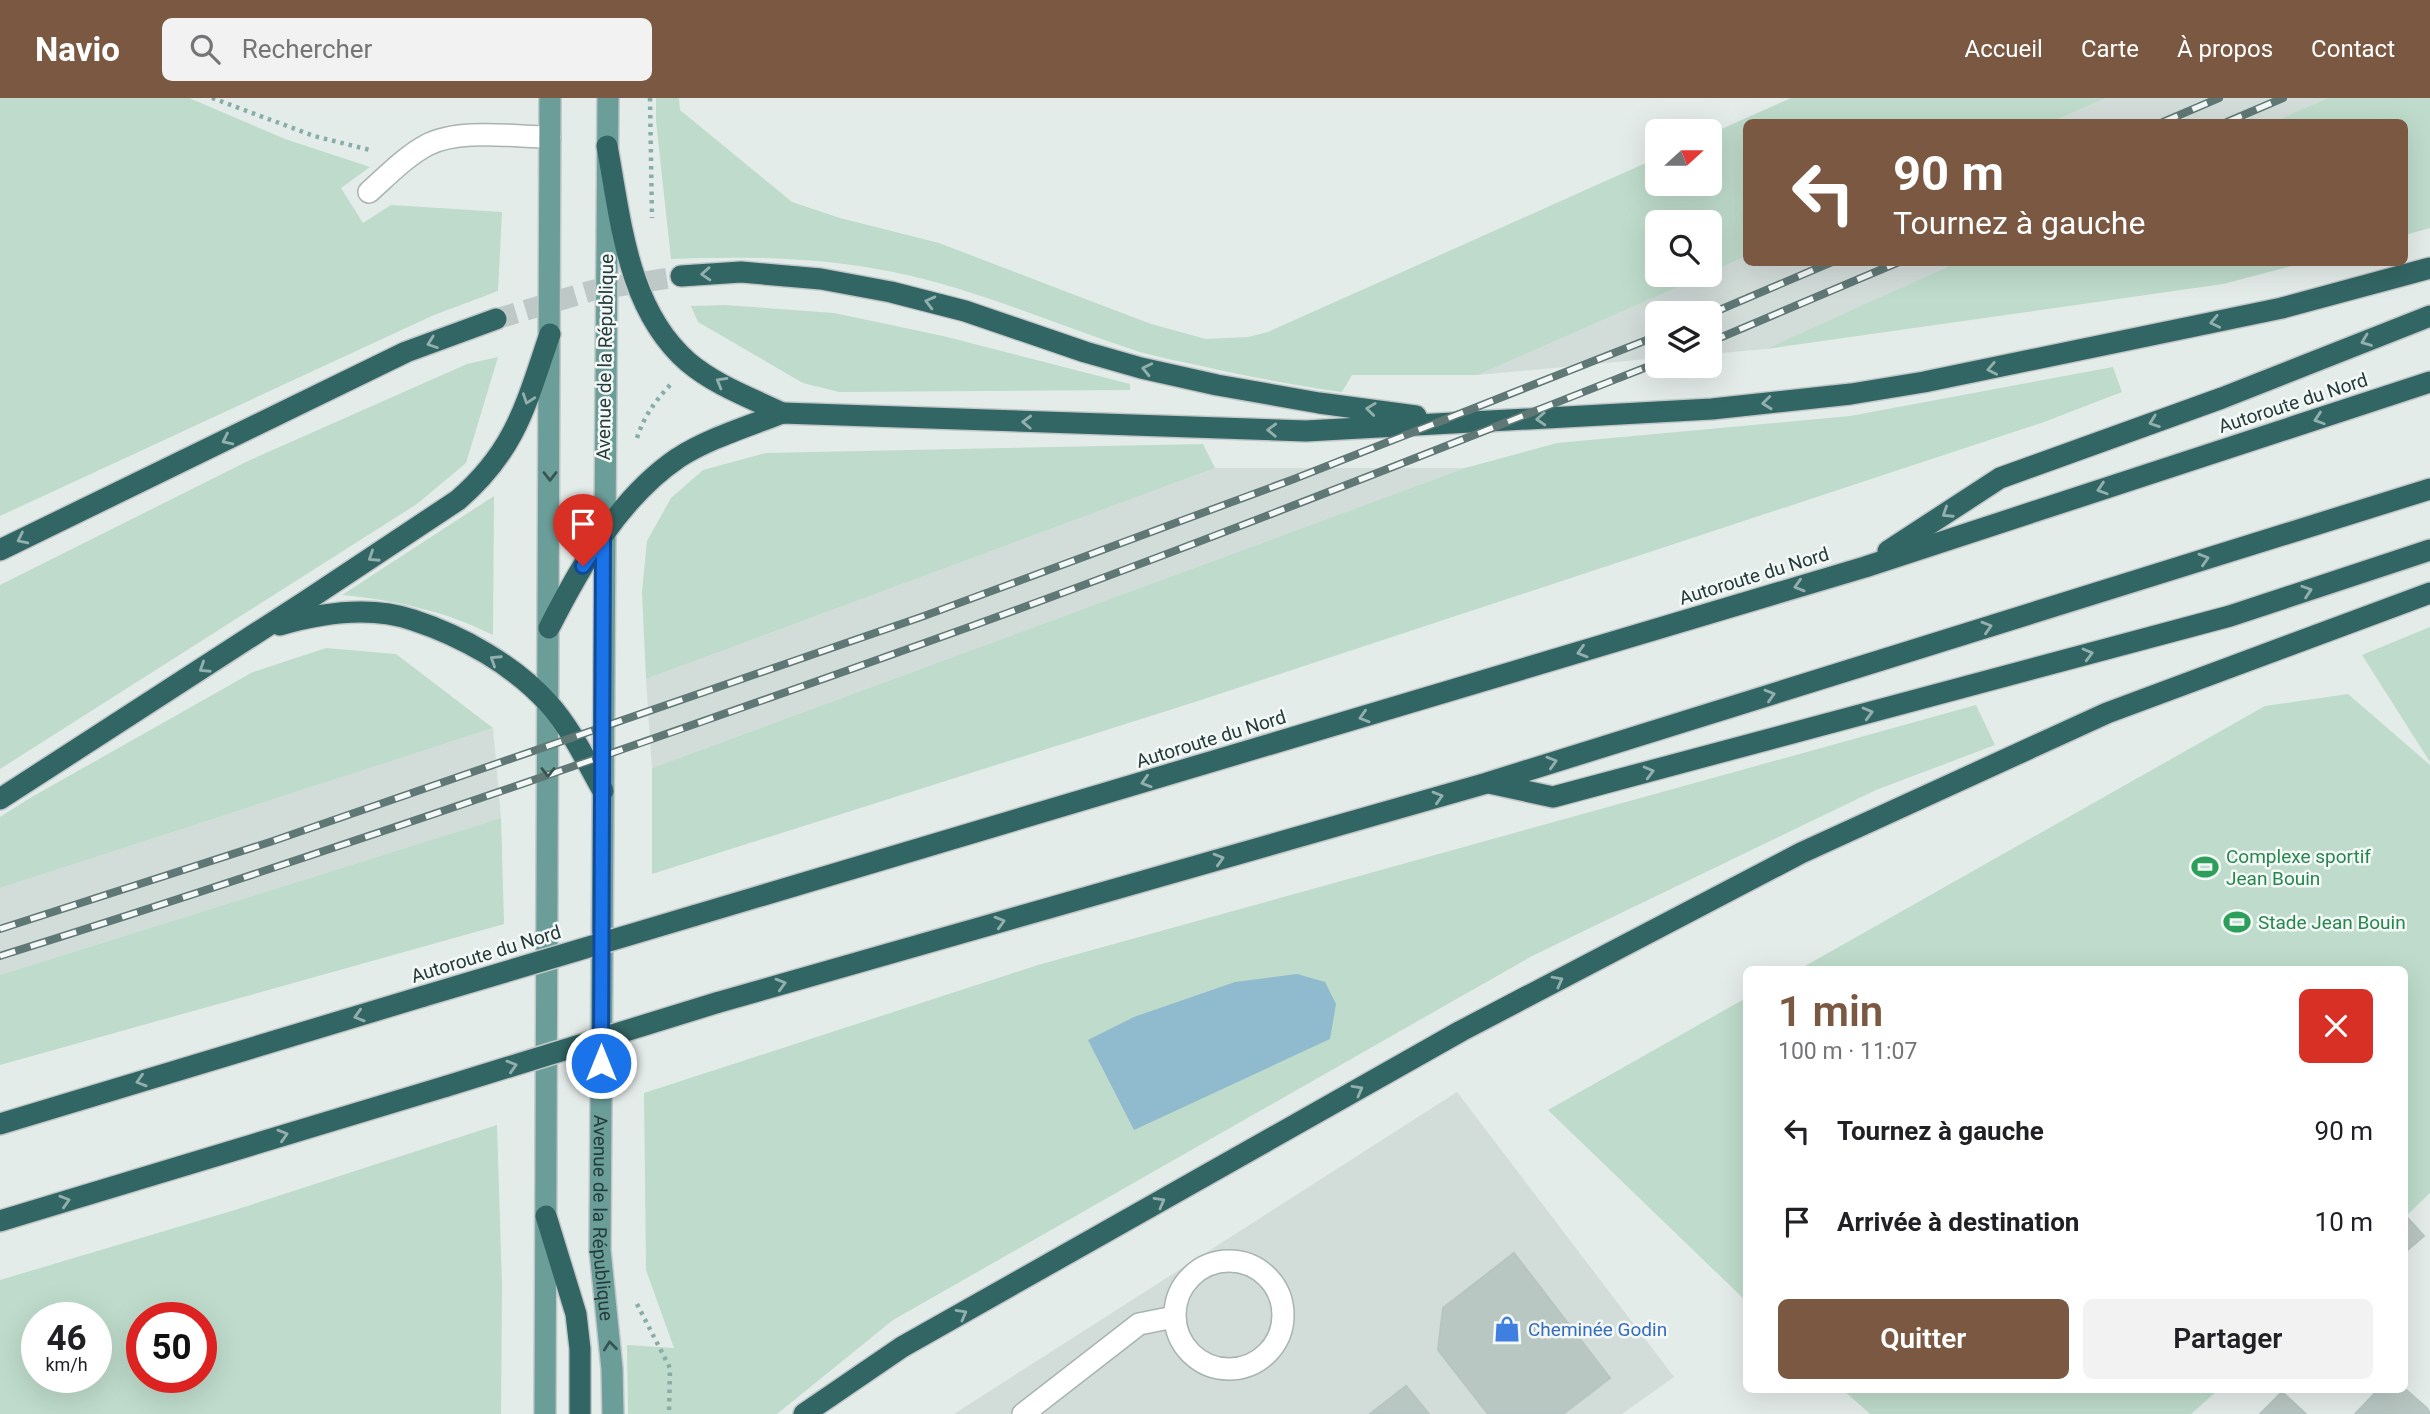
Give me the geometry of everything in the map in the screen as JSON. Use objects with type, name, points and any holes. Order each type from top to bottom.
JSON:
[{"type":"highway","points":[[607,146],[627,251],[640,290],[660,331],[690,364],[722,384],[782,413]]},
{"type":"highway","points":[[549,628],[583,566],[631,500],[678,459],[708,442],[782,413],[1306,430],[1712,409],[1863,392],[1924,382],[2282,308],[2430,268]]},
{"type":"highway","points":[[681,275],[741,272],[821,279],[891,292],[965,311],[1085,352],[1153,371],[1319,403],[1463,423]]},
{"type":"highway","points":[[1865,567],[2000,478],[2222,398],[2430,316]]},
{"type":"highway","points":[[0,550],[406,352],[496,319]]},
{"type":"highway","points":[[0,799],[433,518],[479,482],[496,463],[523,414],[550,334]]},
{"type":"highway","name":"Autoroute du Nord","points":[[0,1124],[1865,567],[2430,382]]},
{"type":"highway","points":[[0,1221],[716,1003],[1487,782],[2430,489]]},
{"type":"highway","points":[[1487,782],[1553,797],[2230,616],[2430,550]]},
{"type":"highway","points":[[804,1414],[902,1347],[1461,1031],[1801,853],[2107,713],[2430,593]]},
{"type":"highway","points":[[261,631],[335,613],[374,614],[411,619],[466,643],[500,663],[548,703],[570,732],[603,791]]},
{"type":"highway","points":[[545,1216],[576,1314],[580,1349],[580,1414]]},
{"type":"main road","points":[[545,1414],[550,98]]},
{"type":"main road","name":"Avenue de la République","points":[[608,98],[600,1250],[612,1369],[613,1414]]},
{"type":"lane","points":[[369,192],[405,158],[430,144],[448,138],[550,138]]},
{"type":"lane","points":[[1228,1261],[1244,1263],[1260,1270],[1273,1282],[1280,1297],[1283,1314],[1282,1329],[1267,1354],[1252,1365],[1235,1370],[1200,1362],[1186,1350],[1174,1317],[1176,1299],[1184,1284],[1196,1272],[1211,1264],[1228,1261]]},
{"type":"lane","points":[[1023,1414],[1139,1324],[1174,1317]]},
{"type":"path","points":[[212,98],[314,136],[405,158]]},
{"type":"path","points":[[650,98],[653,224]]},
{"type":"path","points":[[634,448],[641,424],[656,401],[690,364]]},
{"type":"path","points":[[636,1302],[670,1368],[669,1414]]},
{"type":"shaded area","points":[[2106,98],[2328,98],[2280,119],[2058,119]]},
{"type":"shaded area","points":[[1743,257],[1743,266],[1952,266],[1766,349],[1722,353],[1722,301],[1646,301],[1678,287],[1722,287],[1722,267]]},
{"type":"shaded area","points":[[1645,301],[1645,359],[1478,375]]},
{"type":"shaded area","points":[[1215,468],[1465,468],[652,768],[646,679]]},
{"type":"shaded area","points":[[493,728],[501,818],[0,975],[0,888]]},
{"type":"shaded area","points":[[1457,1092],[1674,1377],[1622,1414],[954,1414]]},
{"type":"green space","points":[[0,98],[189,98],[285,139],[370,167],[341,188],[363,223],[391,205],[502,212],[498,291],[434,315],[0,516]]},
{"type":"green space","points":[[656,98],[679,98],[680,110],[792,202],[840,218],[939,243],[1151,324],[1206,339],[1248,337],[1268,332],[1645,163],[1645,196],[1722,196],[1722,129],[1743,119],[1743,257],[1722,267],[1722,210],[1645,210],[1645,287],[1678,287],[1478,375],[1352,375],[1342,392],[1251,377],[1147,354],[987,298],[893,272],[838,263],[782,259],[671,259],[656,121]]},
{"type":"green space","points":[[1791,98],[2106,98],[2058,119],[1744,119]]},
{"type":"green space","points":[[2328,98],[2430,98],[2430,228],[2408,234],[2408,119],[2280,119]]},
{"type":"green space","points":[[1950,266],[2292,266],[2223,284],[1766,349]]},
{"type":"green space","points":[[725,305],[834,313],[943,336],[1130,384],[1130,390],[839,392],[803,383],[698,322],[691,306]]},
{"type":"green space","points":[[498,357],[466,463],[417,504],[0,769],[0,585],[248,461],[467,364]]},
{"type":"green space","points":[[2113,367],[2122,392],[2044,422],[1201,700],[652,874],[652,768],[1465,468],[1557,443],[1850,416]]},
{"type":"green space","points":[[1203,444],[1215,468],[646,679],[642,592],[647,541],[671,498],[703,470],[766,453]]},
{"type":"green space","points":[[494,496],[493,635],[457,619],[419,608],[342,595]]},
{"type":"green space","points":[[2430,627],[2430,762],[2362,655]]},
{"type":"green space","points":[[326,648],[396,654],[493,728],[0,888],[0,817],[253,672]]},
{"type":"green space","name":"Stade Jean Bouin","points":[[2348,694],[2430,765],[2430,1193],[2408,1214],[2408,966],[1805,966],[2265,706]]},
{"type":"green space","points":[[1976,705],[1995,745],[1876,790],[1532,956],[893,1320],[777,1414],[628,1414],[627,1345],[674,1348],[646,1270],[644,1093],[1038,965]]},
{"type":"green space","points":[[501,818],[504,924],[0,1065],[0,975]]},
{"type":"green space","points":[[1743,1000],[1743,1298],[1548,1110]]},
{"type":"green space","points":[[497,1125],[502,1286],[501,1414],[0,1414],[0,1280],[235,1210]]},
{"type":"green space","points":[[1846,1393],[2215,1393],[2191,1414],[1870,1414]]},
{"type":"water","points":[[1297,974],[1325,982],[1336,1004],[1330,1039],[1134,1130],[1088,1040],[1134,1017],[1235,982]]},
{"type":"building","points":[[2408,1218],[2424,1236],[2408,1250]]},
{"type":"building","name":"Cheminée Godin","points":[[1514,1253],[1610,1378],[1563,1414],[1488,1414],[1438,1350],[1443,1308]]},
{"type":"building","points":[[1406,1386],[1429,1414],[1370,1414]]},
{"type":"building","points":[[2408,1391],[2430,1414],[2355,1414],[2375,1393]]},
{"type":"building","points":[[2283,1393],[2306,1414],[2260,1414]]},
{"type":"tunnel","points":[[496,319],[594,290],[681,276]]},
{"type":"railway","points":[[2170,119],[2219,98]]},
{"type":"railway","points":[[2234,119],[2283,98]]},
{"type":"railway","points":[[1722,309],[1823,266]]},
{"type":"railway","points":[[1722,337],[1890,266]]},
{"type":"railway","points":[[0,929],[270,842],[924,616],[1294,479],[1645,341]]},
{"type":"railway","points":[[0,956],[466,803],[930,641],[1204,540],[1645,368]]},
{"type":"place","name":"Complexe sportif Jean Bouin","points":[[2205,867]]},
{"type":"place","name":"Stade Jean Bouin","points":[[2237,922]]},
{"type":"place","name":"Cheminée Godin","points":[[1507,1329]]},
{"type":"route","points":[[583,566],[603,537],[601,1063]]}]
